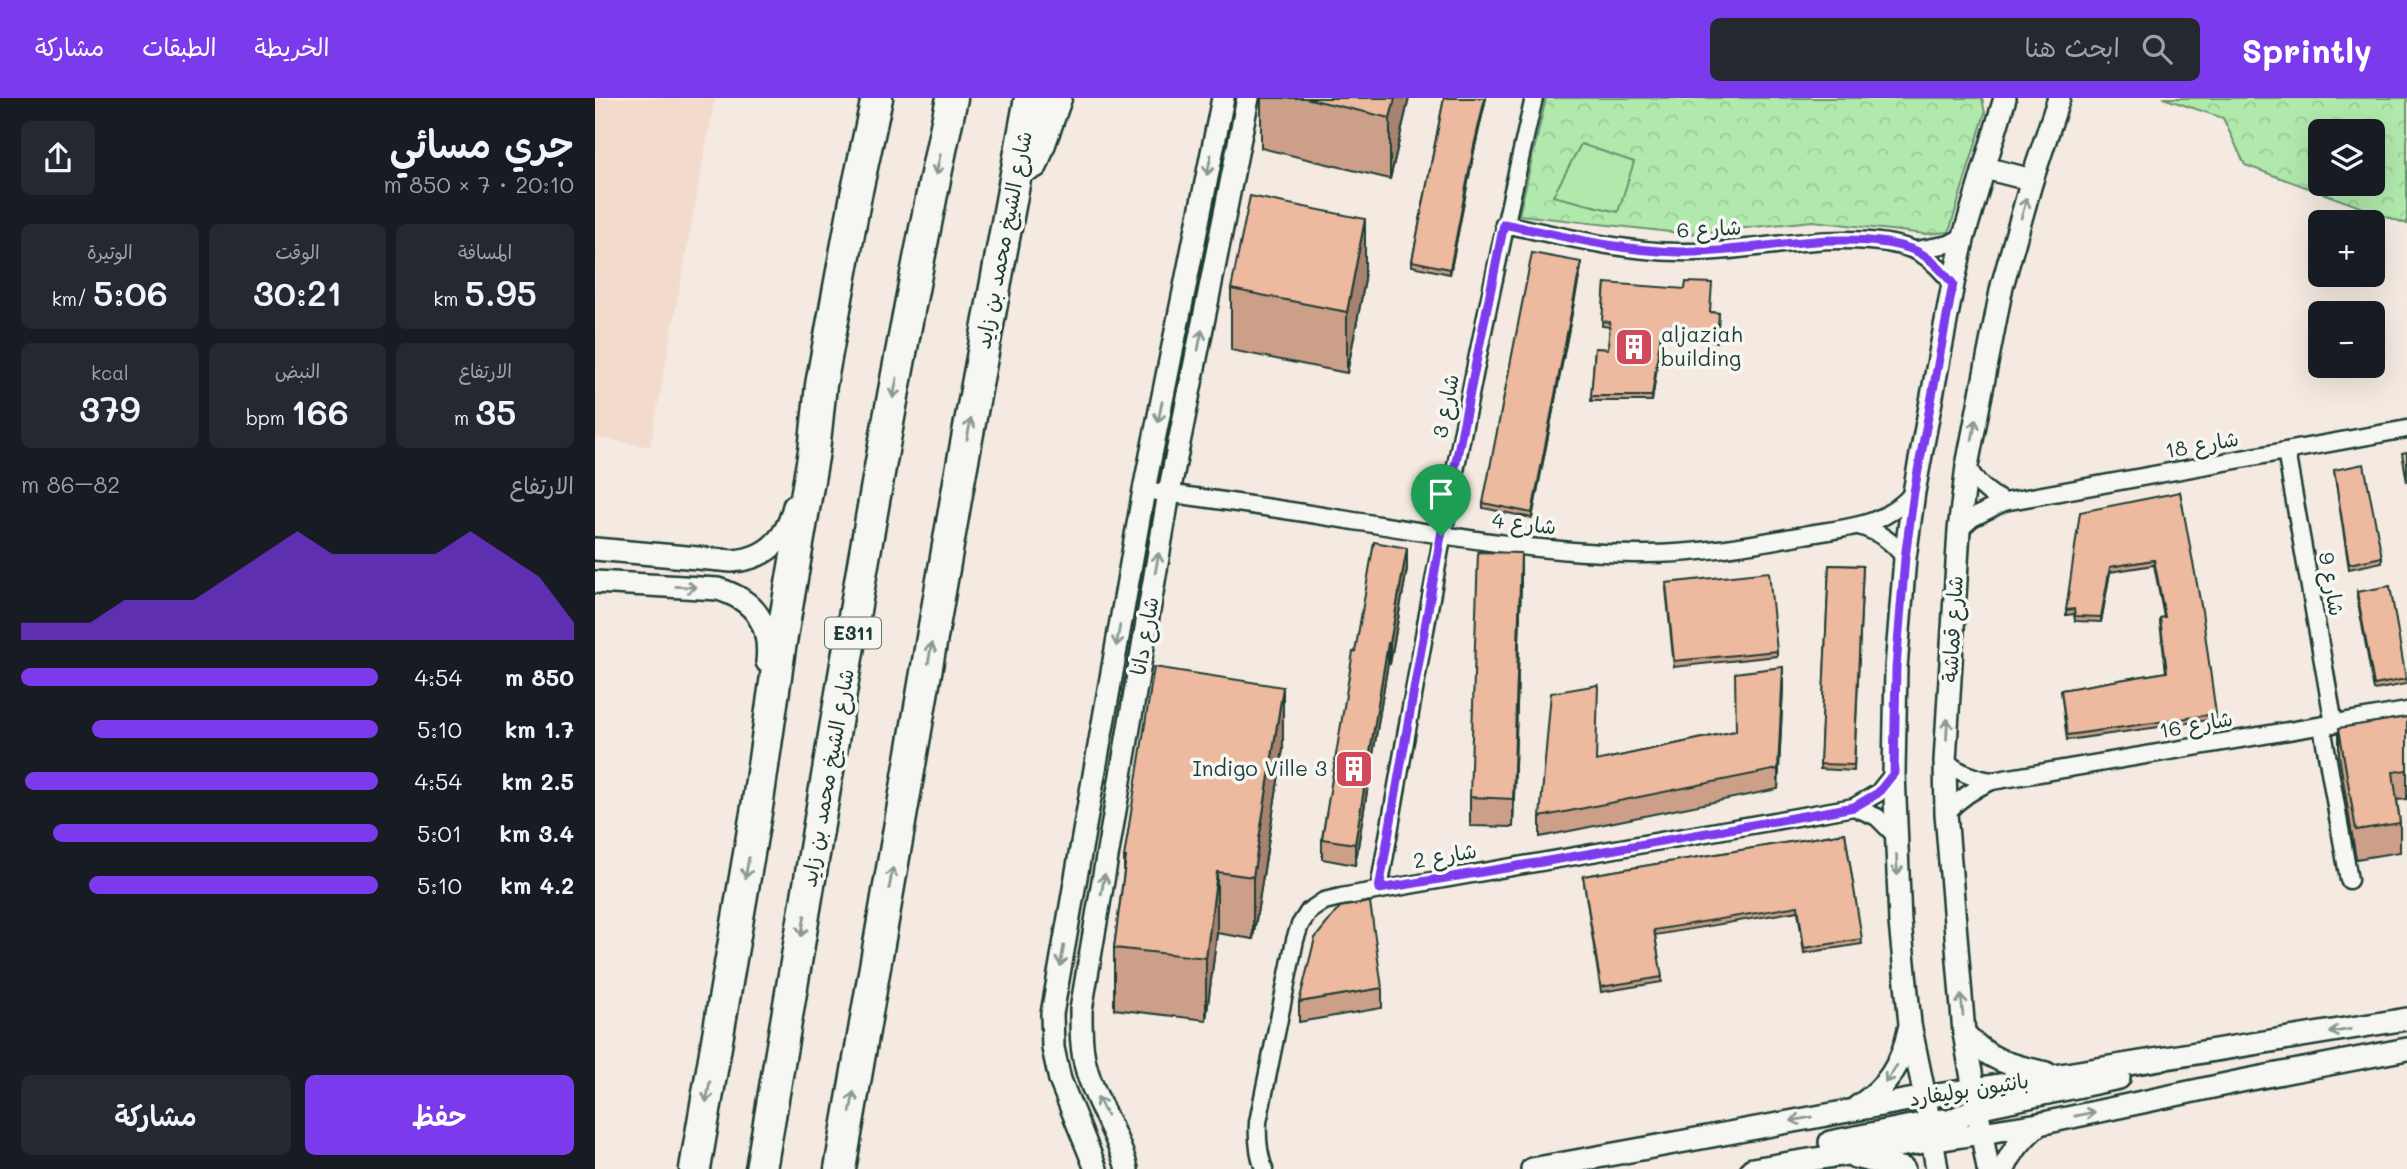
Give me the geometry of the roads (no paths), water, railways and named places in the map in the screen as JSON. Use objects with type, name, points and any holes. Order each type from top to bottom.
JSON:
[{"type":"highway","points":[[695,1169],[758,801],[780,648],[814,451],[821,385],[877,98]]},
{"type":"highway","points":[[767,741],[795,643],[873,200],[896,98]]},
{"type":"highway","name":"شارع الشيخ محمد بن زايد","points":[[761,1169],[881,461],[952,98]]},
{"type":"highway","name":"شارع الشيخ محمد بن زايد","points":[[840,1169],[959,482],[1030,98]]},
{"type":"highway","points":[[1004,242],[1056,98]]},
{"type":"street","name":"شارع دانا","points":[[1096,1169],[1060,1080],[1053,1048],[1052,1014],[1144,490],[1223,98]]},
{"type":"street","name":"شارع دانا","points":[[1127,1169],[1114,1128],[1097,1098],[1086,1070],[1081,1041],[1081,1010],[1169,494],[1248,98]]},
{"type":"street","name":"شارع 3","points":[[1379,889],[1441,536],[1504,224],[1534,98]]},
{"type":"street","name":"شارع قماشة","points":[[1988,1169],[1964,1034],[1945,813],[1945,761],[1959,530],[1967,466],[2002,286],[2059,98]]},
{"type":"street","points":[[1937,1169],[1910,1024],[1896,836],[1896,668],[1905,558],[1914,492],[1953,284],[2002,101]]},
{"type":"street","points":[[1985,168],[2032,180]]},
{"type":"street","name":"شارع 6","points":[[1504,224],[1646,251],[1715,251],[1826,240],[1875,242],[1916,250],[1949,244],[1964,236]]},
{"type":"street","name":"شارع 6","points":[[1916,250],[1930,260],[1953,284]]},
{"type":"street","points":[[595,549],[732,561],[745,560],[770,550],[779,541],[792,517],[805,446],[821,385]]},
{"type":"street","name":"شارع 18","points":[[1959,530],[1972,518],[2004,502],[2407,429]]},
{"type":"street","name":"شارع 9","points":[[2286,451],[2349,880]]},
{"type":"street","points":[[1967,466],[1982,487],[2004,502]]},
{"type":"street","name":"شارع 4","points":[[1144,490],[1441,536],[1588,552],[1637,554],[1736,548],[1859,526],[1890,515],[1914,492]]},
{"type":"street","points":[[1859,526],[1885,537],[1905,558]]},
{"type":"street","points":[[618,583],[621,550]]},
{"type":"street","points":[[595,582],[718,589],[744,600],[762,621],[768,646],[756,735],[758,801]]},
{"type":"street","name":"شارع 16","points":[[1945,761],[1959,772],[1975,779],[1992,781],[2407,711]]},
{"type":"street","name":"شارع 2","points":[[1264,1169],[1259,1156],[1258,1122],[1300,925],[1309,911],[1324,901],[1379,889],[1854,807],[1878,793],[1894,773]]},
{"type":"street","name":"شارع 16","points":[[1945,813],[1967,793],[1992,781]]},
{"type":"street","points":[[1854,807],[1877,817],[1896,836]]},
{"type":"street","name":"بانثيون بوليفارد","points":[[1532,1169],[1925,1097],[1975,1099],[2058,1076],[2407,1019]]},
{"type":"street","points":[[1852,1110],[1875,1096],[1893,1075],[1905,1050],[1910,1024]]},
{"type":"street","points":[[1964,1034],[1990,1057],[2058,1076]]},
{"type":"street","name":"بانثيون بوليفارد","points":[[1752,1169],[1840,1154],[1931,1132],[1981,1133],[2039,1124],[2407,1049]]},
{"type":"street","points":[[1777,1165],[1812,1145],[1931,1132],[1952,1120],[1975,1099],[2115,1081],[2137,1064]]},
{"type":"street","points":[[2004,1169],[2011,1153],[2023,1137],[2039,1124]]},
{"type":"street","points":[[1840,1154],[1904,1169]]},
{"type":"place","name":"aljaziah building","points":[[1634,347]]},
{"type":"place","name":"Indigo Ville 3","points":[[1354,769]]}]
